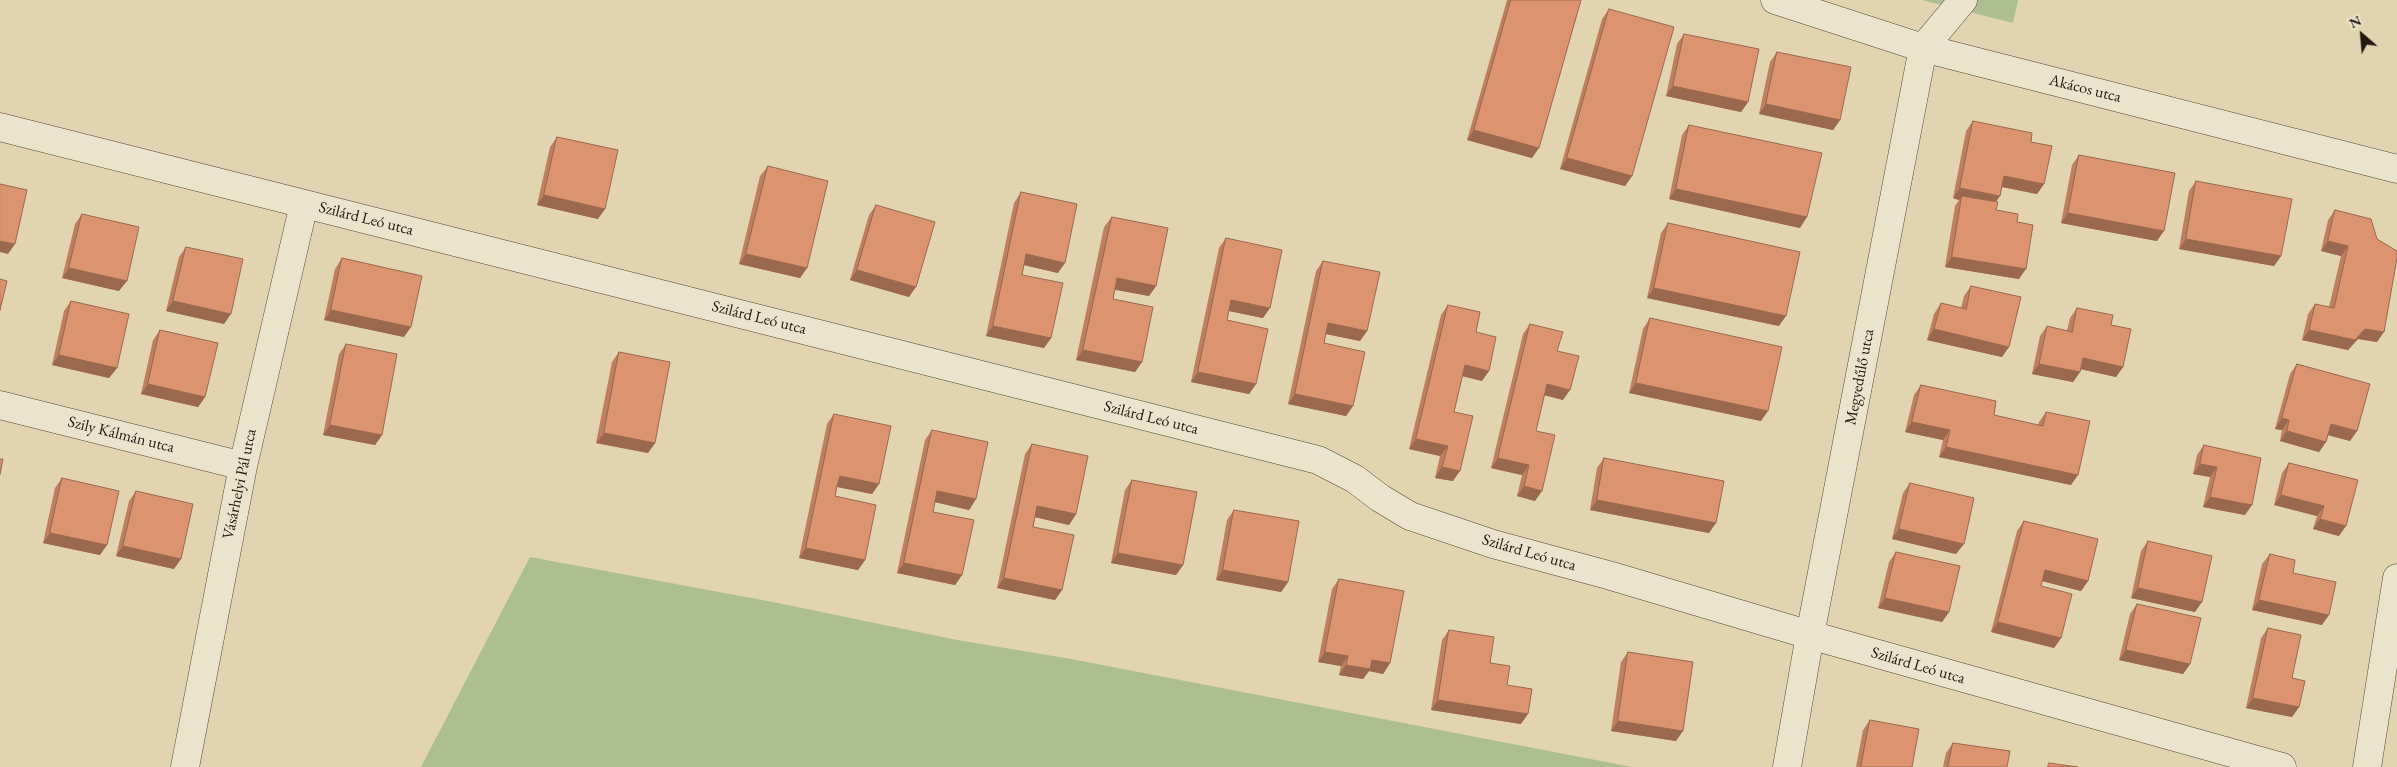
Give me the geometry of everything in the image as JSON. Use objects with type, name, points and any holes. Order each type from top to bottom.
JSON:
[{"type":"street","name":"Akácos utca","points":[[1775,0],[1923,48],[2397,169]]},
{"type":"street","name":"Megyedűlő utca","points":[[1787,767],[1810,636],[1923,48],[1963,0]]},
{"type":"street","name":"Szilárd Leó utca","points":[[0,127],[1318,460],[1355,479],[1380,498],[1410,516],[1494,544],[1608,575],[1810,636],[2282,767]]},
{"type":"street","name":"Vásárhelyi Pál utca","points":[[185,767],[242,466],[304,204]]},
{"type":"street","name":"Szily Kálmán utca","points":[[0,405],[242,466]]},
{"type":"street","points":[[2367,767],[2397,578]]},
{"type":"green space","points":[[1922,0],[2018,0],[2013,23]]},
{"type":"green space","points":[[530,557],[773,602],[957,640],[1071,659],[1632,767],[421,767]]},
{"type":"building","points":[[1511,0],[1581,0],[1539,148],[1474,130]]},
{"type":"building","points":[[1609,9],[1674,27],[1632,176],[1567,158]]},
{"type":"building","points":[[1684,34],[1759,49],[1748,102],[1673,86]]},
{"type":"building","points":[[1777,52],[1851,67],[1840,120],[1766,104]]},
{"type":"building","points":[[1973,121],[2032,133],[2031,142],[2052,146],[2044,184],[2004,176],[2000,196],[1960,188]]},
{"type":"building","points":[[1689,125],[1822,153],[1807,217],[1676,189]]},
{"type":"building","points":[[557,137],[618,150],[605,209],[544,195]]},
{"type":"building","points":[[2079,155],[2175,173],[2164,231],[2068,213]]},
{"type":"building","points":[[768,166],[828,181],[807,268],[746,254]]},
{"type":"building","points":[[2196,181],[2292,199],[2281,256],[2186,239]]},
{"type":"building","points":[[0,184],[27,190],[15,244],[0,241]]},
{"type":"building","points":[[1021,192],[1077,204],[1065,263],[1026,254],[1022,275],[1063,283],[1051,338],[993,326]]},
{"type":"building","points":[[1962,196],[1998,202],[1996,210],[2018,214],[2017,222],[2033,225],[2026,269],[1952,257]]},
{"type":"building","points":[[876,205],[935,222],[916,287],[857,270]]},
{"type":"building","points":[[2335,210],[2371,219],[2377,239],[2397,251],[2384,332],[2365,329],[2355,340],[2309,330],[2315,304],[2334,308],[2348,246],[2328,241]]},
{"type":"building","points":[[82,214],[139,227],[127,281],[69,268]]},
{"type":"building","points":[[1112,217],[1168,228],[1156,286],[1117,278],[1113,299],[1153,307],[1142,362],[1083,350]]},
{"type":"building","points":[[1668,223],[1800,252],[1786,316],[1654,288]]},
{"type":"building","points":[[1226,238],[1282,250],[1270,308],[1231,300],[1227,320],[1268,329],[1256,384],[1198,372]]},
{"type":"building","points":[[186,247],[243,259],[231,314],[173,301]]},
{"type":"building","points":[[342,258],[422,276],[411,327],[331,310]]},
{"type":"building","points":[[1323,261],[1380,272],[1367,331],[1328,323],[1324,343],[1365,352],[1353,406],[1295,394]]},
{"type":"building","points":[[0,279],[7,281],[0,310]]},
{"type":"building","points":[[1971,286],[2021,297],[2009,347],[1934,329],[1941,303],[1966,309]]},
{"type":"building","points":[[71,301],[129,314],[117,368],[59,355]]},
{"type":"building","points":[[1448,305],[1480,312],[1476,332],[1496,337],[1489,371],[1465,365],[1454,412],[1473,416],[1460,471],[1442,467],[1448,446],[1416,439]]},
{"type":"building","points":[[2077,308],[2113,315],[2111,325],[2131,329],[2123,367],[2083,358],[2080,372],[2039,364],[2047,326],[2072,332]]},
{"type":"building","points":[[1650,318],[1782,347],[1768,411],[1636,383]]},
{"type":"building","points":[[1530,324],[1563,332],[1557,351],[1579,356],[1570,390],[1547,384],[1536,431],[1555,435],[1542,491],[1524,486],[1529,465],[1498,458]]},
{"type":"building","points":[[160,330],[218,343],[205,397],[148,384]]},
{"type":"building","points":[[346,344],[397,354],[382,435],[330,425]]},
{"type":"building","points":[[619,352],[670,362],[655,443],[604,433]]},
{"type":"building","points":[[2297,364],[2370,384],[2357,431],[2331,424],[2326,442],[2287,431],[2289,420],[2282,418]]},
{"type":"building","points":[[1921,385],[1996,401],[1994,415],[2043,426],[2046,412],[2090,421],[2078,475],[1946,447],[1950,430],[1912,422]]},
{"type":"building","points":[[834,414],[891,426],[879,484],[840,476],[835,496],[876,505],[865,560],[806,548]]},
{"type":"building","points":[[932,430],[988,442],[976,499],[937,491],[933,512],[974,520],[962,575],[904,563]]},
{"type":"building","points":[[1032,444],[1088,456],[1076,514],[1037,506],[1033,527],[1074,535],[1062,590],[1004,578]]},
{"type":"building","points":[[2204,445],[2261,458],[2252,505],[2210,497],[2217,467],[2200,464]]},
{"type":"building","points":[[1604,458],[1724,481],[1716,523],[1597,500]]},
{"type":"building","points":[[0,459],[3,459],[0,474]]},
{"type":"building","points":[[2289,463],[2358,480],[2346,526],[2320,519],[2324,506],[2281,495]]},
{"type":"building","points":[[62,478],[119,491],[107,545],[50,533]]},
{"type":"building","points":[[1132,480],[1197,492],[1183,565],[1118,553]]},
{"type":"building","points":[[1910,483],[1974,498],[1964,544],[1899,529]]},
{"type":"building","points":[[136,491],[193,504],[181,559],[123,546]]},
{"type":"building","points":[[1234,510],[1299,521],[1288,582],[1223,570]]},
{"type":"building","points":[[2024,521],[2098,539],[2088,581],[2045,570],[2041,586],[2072,594],[2061,638],[1998,622]]},
{"type":"building","points":[[2148,541],[2212,556],[2202,602],[2138,588]]},
{"type":"building","points":[[1896,552],[1960,566],[1949,612],[1885,598]]},
{"type":"building","points":[[2270,554],[2295,560],[2293,573],[2336,582],[2329,615],[2259,600]]},
{"type":"building","points":[[1339,579],[1404,591],[1390,663],[1372,660],[1370,669],[1346,665],[1348,656],[1325,652]]},
{"type":"building","points":[[2137,604],[2201,618],[2190,664],[2126,650]]},
{"type":"building","points":[[2268,628],[2301,635],[2292,678],[2305,681],[2299,707],[2253,698]]},
{"type":"building","points":[[1449,630],[1494,637],[1490,663],[1510,666],[1507,685],[1532,689],[1528,714],[1438,700]]},
{"type":"building","points":[[1628,652],[1693,662],[1683,731],[1618,721]]},
{"type":"building","points":[[1870,720],[1919,729],[1912,767],[1861,767]]},
{"type":"building","points":[[1953,743],[2010,751],[2007,767],[1948,767]]},
{"type":"building","points":[[2049,763],[2078,767],[2048,767]]}]
